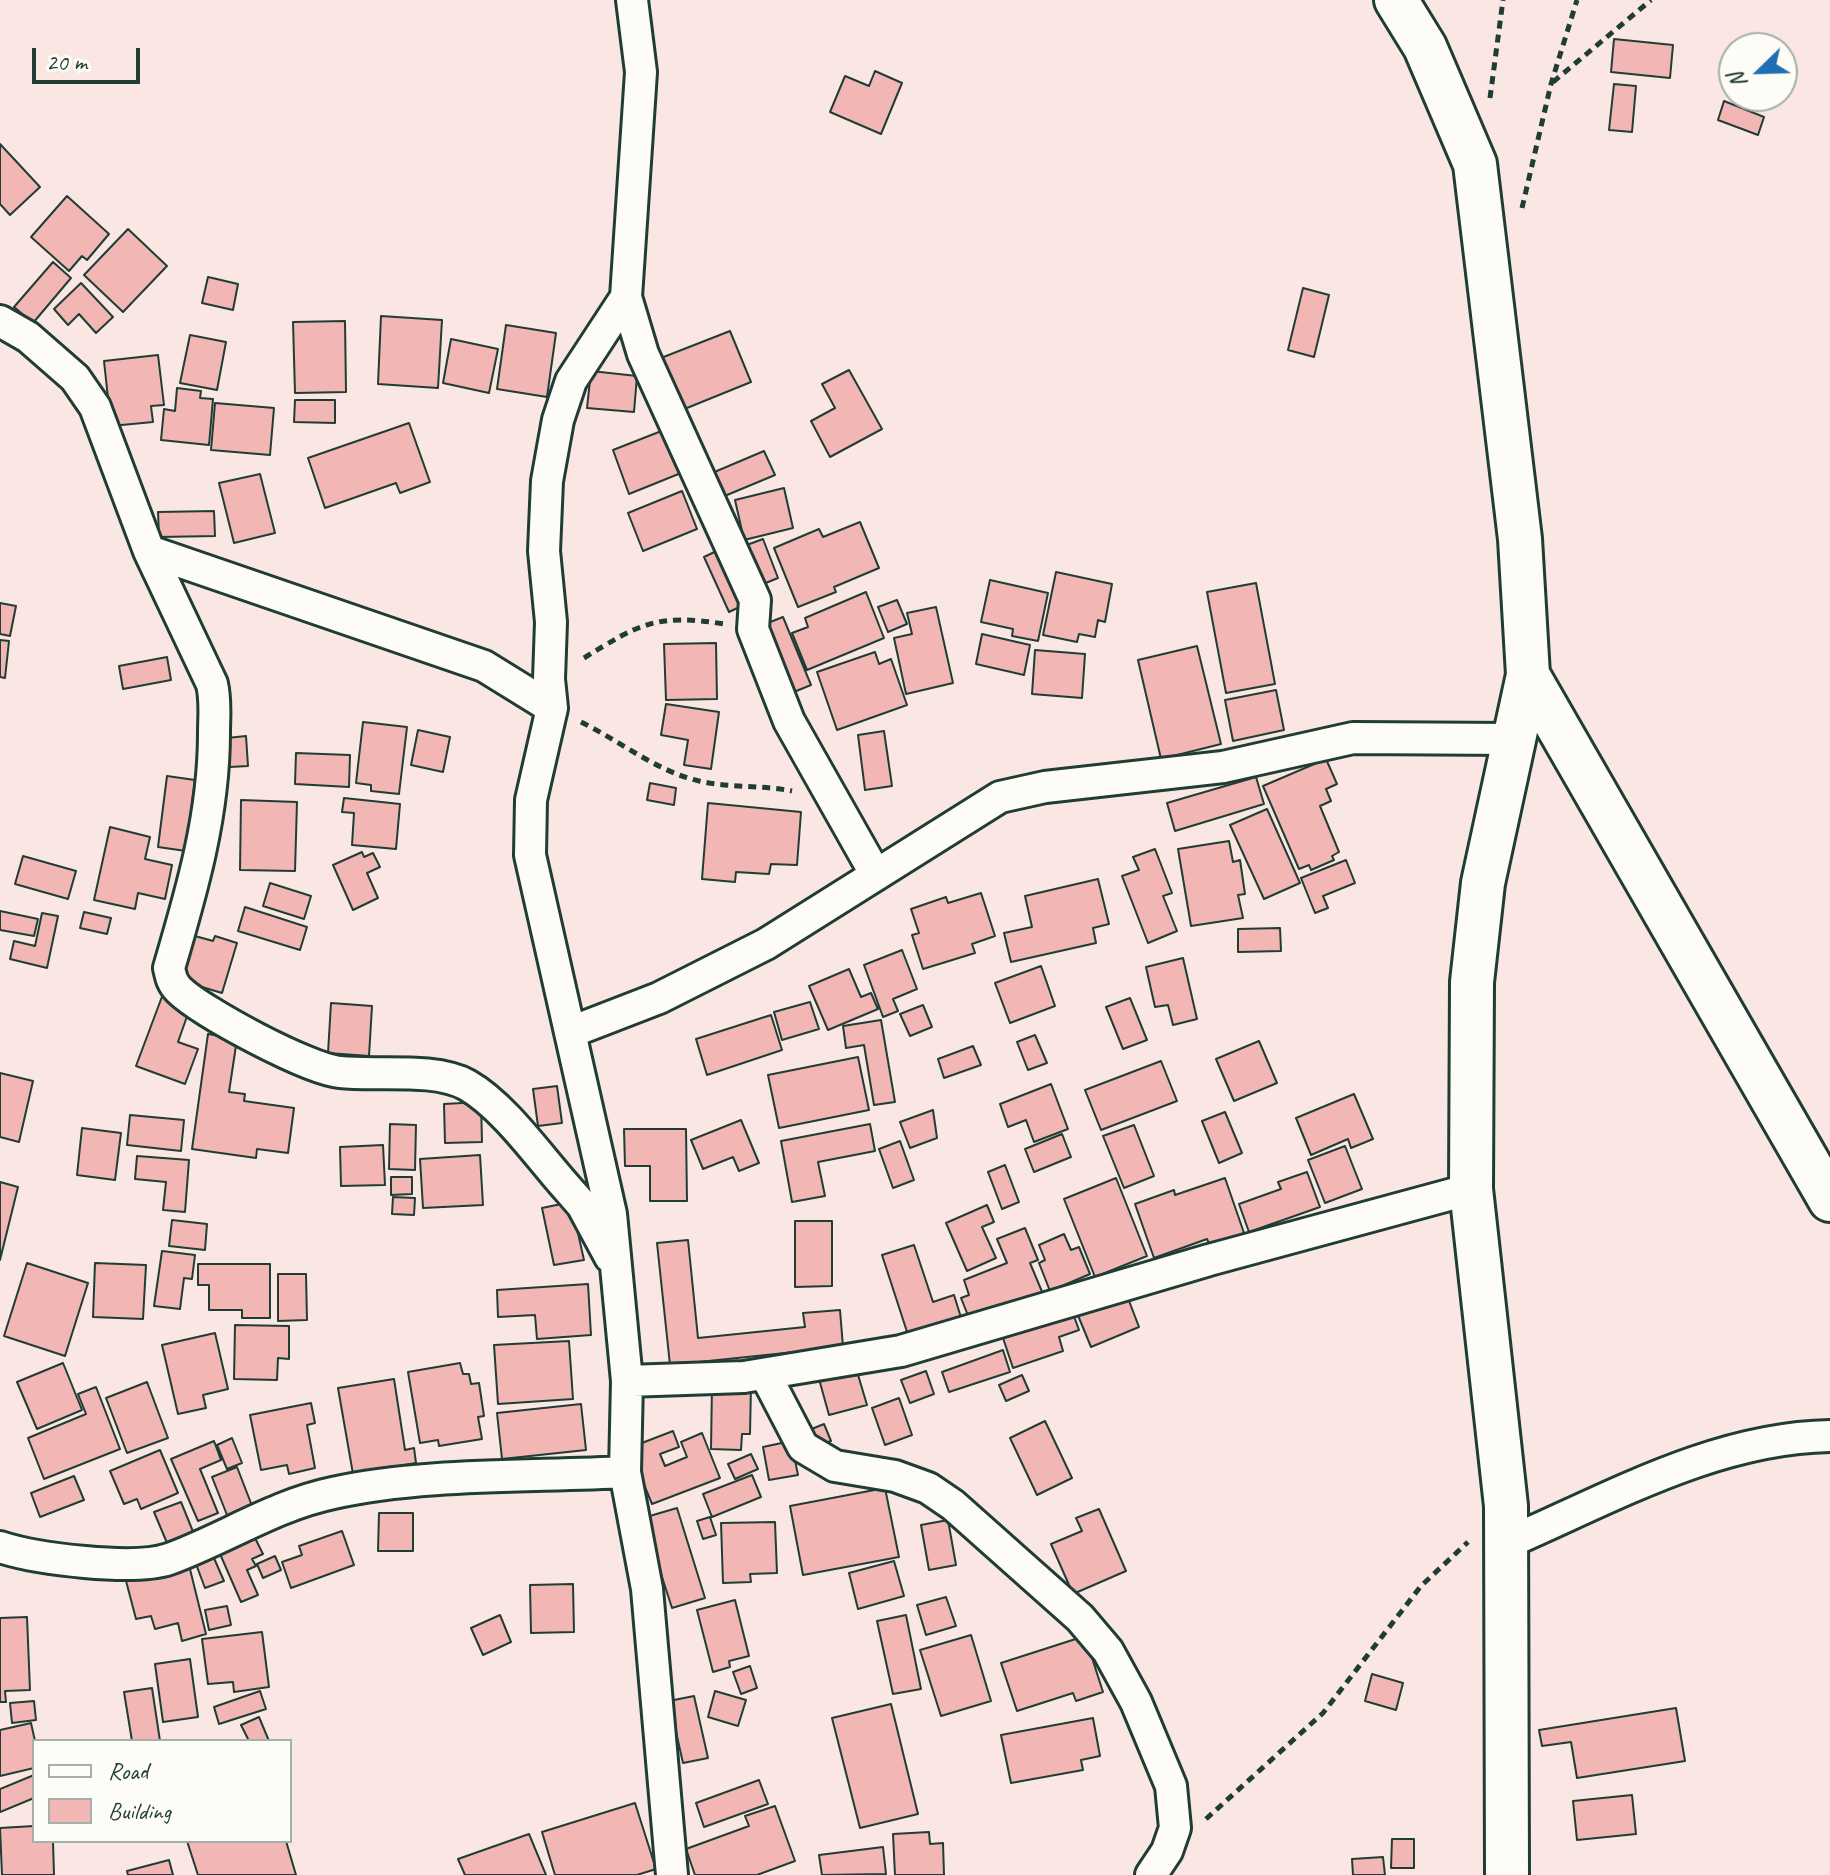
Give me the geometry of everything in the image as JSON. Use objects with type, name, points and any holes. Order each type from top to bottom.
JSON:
[{"type":"street","points":[[632,0],[641,72],[626,297],[643,354],[755,600],[753,629],[789,721],[837,801],[876,875]]},
{"type":"street","points":[[1396,0],[1425,47],[1475,164],[1520,539],[1528,675],[1483,883],[1472,982],[1471,1189],[1507,1524],[1507,1875]]},
{"type":"street","points":[[626,297],[571,381],[558,420],[544,513],[551,622],[550,693],[531,800],[530,855],[611,1214],[627,1381],[625,1472],[647,1589],[672,1875]]},
{"type":"street","points":[[0,321],[28,337],[75,378],[95,407],[149,551],[187,634],[207,668],[216,698],[214,777],[203,846],[169,968],[171,980],[190,998],[300,1059],[337,1072],[408,1074],[465,1084],[484,1098],[582,1205],[619,1274]]},
{"type":"street","points":[[149,551],[484,666],[550,693]]},
{"type":"street","points":[[1528,675],[1830,1200]]},
{"type":"street","points":[[571,1032],[659,998],[766,944],[976,809],[1000,797],[1045,787],[1223,767],[1353,738],[1513,739]]},
{"type":"street","points":[[627,1381],[765,1374],[914,1348],[1209,1260],[1471,1189]]},
{"type":"street","points":[[765,1374],[803,1447],[835,1466],[895,1476],[928,1488],[953,1505],[1068,1607],[1108,1651],[1136,1702],[1171,1786],[1175,1828],[1159,1863]]},
{"type":"street","points":[[1507,1524],[1717,1452],[1799,1437],[1830,1436]]},
{"type":"street","points":[[0,1547],[115,1565],[166,1560],[303,1501],[335,1492],[402,1483],[625,1472]]},
{"type":"path","points":[[1489,103],[1503,0]]},
{"type":"path","points":[[1519,221],[1551,84],[1577,0]]},
{"type":"path","points":[[1551,84],[1651,0]]},
{"type":"path","points":[[753,629],[696,620],[644,622],[550,693],[653,763],[699,781],[759,784],[837,801]]},
{"type":"path","points":[[1159,1863],[1323,1713],[1421,1586],[1507,1524]]},
{"type":"building","points":[[1614,39],[1673,45],[1670,78],[1611,72]]},
{"type":"building","points":[[875,71],[902,83],[881,134],[830,112],[845,76],[869,86]]},
{"type":"building","points":[[1614,84],[1636,86],[1632,132],[1609,130]]},
{"type":"building","points":[[1721,112],[1752,112],[1764,117],[1758,135],[1718,120]]},
{"type":"building","points":[[0,144],[40,187],[10,215],[0,204]]},
{"type":"building","points":[[67,196],[109,234],[87,260],[82,256],[69,271],[31,237]]},
{"type":"building","points":[[128,229],[167,266],[123,312],[84,275]]},
{"type":"building","points":[[53,262],[71,278],[33,323],[14,307]]},
{"type":"building","points":[[208,277],[238,284],[233,310],[202,303]]},
{"type":"building","points":[[81,283],[113,317],[96,333],[79,314],[68,325],[54,309]]},
{"type":"building","points":[[1303,288],[1329,295],[1314,357],[1288,350]]},
{"type":"building","points":[[381,316],[442,320],[438,388],[378,384]]},
{"type":"building","points":[[345,321],[346,392],[295,393],[293,322]]},
{"type":"building","points":[[506,325],[556,333],[547,397],[497,389]]},
{"type":"building","points":[[730,331],[751,382],[682,410],[661,358]]},
{"type":"building","points":[[190,335],[226,342],[217,390],[180,383]]},
{"type":"building","points":[[451,339],[498,349],[489,393],[443,383]]},
{"type":"building","points":[[158,355],[164,405],[151,406],[153,422],[111,426],[104,361]]},
{"type":"building","points":[[849,370],[882,429],[830,457],[811,421],[835,408],[822,384]]},
{"type":"building","points":[[591,371],[637,376],[634,412],[587,408]]},
{"type":"building","points":[[177,388],[201,391],[200,398],[213,399],[209,445],[161,440],[164,409],[175,411]]},
{"type":"building","points":[[295,400],[335,400],[335,423],[294,422]]},
{"type":"building","points":[[215,403],[274,408],[270,455],[211,450]]},
{"type":"building","points":[[409,423],[430,482],[400,493],[396,483],[325,508],[308,458]]},
{"type":"building","points":[[664,430],[681,473],[629,494],[613,450]]},
{"type":"building","points":[[764,451],[775,475],[715,500],[705,476]]},
{"type":"building","points":[[260,474],[275,533],[234,543],[219,483]]},
{"type":"building","points":[[784,488],[793,528],[744,540],[735,500]]},
{"type":"building","points":[[682,491],[697,529],[643,551],[628,513]]},
{"type":"building","points":[[214,511],[215,536],[159,537],[158,512]]},
{"type":"building","points":[[860,522],[879,568],[834,587],[836,592],[798,607],[774,548],[819,529],[823,537]]},
{"type":"building","points":[[763,539],[778,578],[751,589],[736,549]]},
{"type":"building","points":[[727,546],[752,601],[729,612],[704,557]]},
{"type":"building","points":[[1056,572],[1112,584],[1105,622],[1098,620],[1095,637],[1079,634],[1077,642],[1043,635]]},
{"type":"building","points":[[990,580],[1048,593],[1038,641],[1012,636],[1013,629],[981,622]]},
{"type":"building","points":[[1256,583],[1275,684],[1226,693],[1207,592]]},
{"type":"building","points":[[866,592],[884,638],[807,670],[792,633],[808,627],[805,618]]},
{"type":"building","points":[[897,600],[907,624],[888,632],[878,607]]},
{"type":"building","points":[[0,603],[16,606],[10,636],[0,634]]},
{"type":"building","points":[[936,607],[953,683],[906,694],[894,638],[912,634],[907,613]]},
{"type":"building","points":[[783,617],[811,685],[784,696],[755,628]]},
{"type":"building","points":[[982,634],[1030,645],[1024,675],[976,664]]},
{"type":"building","points":[[0,640],[9,641],[5,678],[0,677]]},
{"type":"building","points":[[716,643],[717,699],[666,700],[664,644]]},
{"type":"building","points":[[1197,646],[1221,744],[1161,759],[1138,660]]},
{"type":"building","points":[[1035,650],[1085,654],[1082,698],[1032,694]]},
{"type":"building","points":[[875,652],[879,664],[891,659],[907,705],[837,730],[817,672]]},
{"type":"building","points":[[167,657],[171,680],[123,689],[119,666]]},
{"type":"building","points":[[1276,690],[1284,730],[1233,741],[1225,700]]},
{"type":"building","points":[[666,704],[719,712],[711,769],[684,765],[688,740],[661,735]]},
{"type":"building","points":[[363,722],[407,727],[399,794],[371,791],[371,785],[356,783]]},
{"type":"building","points":[[418,730],[450,737],[443,772],[411,765]]},
{"type":"building","points":[[884,731],[892,786],[865,790],[858,735]]},
{"type":"building","points":[[246,736],[248,766],[230,767],[227,738]]},
{"type":"building","points":[[296,753],[350,755],[349,787],[295,784]]},
{"type":"building","points":[[1326,759],[1337,784],[1326,789],[1331,801],[1320,806],[1339,852],[1332,856],[1334,860],[1311,870],[1309,865],[1299,869],[1263,786]]},
{"type":"building","points":[[167,776],[195,780],[186,851],[158,847]]},
{"type":"building","points":[[1256,777],[1264,804],[1175,831],[1167,803]]},
{"type":"building","points":[[650,783],[676,788],[674,805],[647,800]]},
{"type":"building","points":[[344,798],[400,804],[396,849],[352,845],[354,813],[342,812]]},
{"type":"building","points":[[241,800],[297,802],[295,871],[240,870]]},
{"type":"building","points":[[708,803],[801,812],[797,865],[771,864],[769,874],[736,872],[735,882],[702,879]]},
{"type":"building","points":[[1267,809],[1300,883],[1264,899],[1230,825]]},
{"type":"building","points":[[110,827],[150,837],[145,859],[172,865],[165,899],[138,893],[135,909],[94,900]]},
{"type":"building","points":[[1229,841],[1233,862],[1240,860],[1245,894],[1238,895],[1243,918],[1191,926],[1178,849]]},
{"type":"building","points":[[1155,849],[1172,893],[1163,896],[1177,931],[1148,943],[1122,876],[1139,870],[1133,857]]},
{"type":"building","points":[[362,852],[364,857],[373,853],[380,867],[367,873],[378,898],[353,910],[333,865]]},
{"type":"building","points":[[23,856],[76,871],[68,899],[15,884]]},
{"type":"building","points":[[1346,860],[1355,883],[1323,896],[1328,908],[1315,913],[1301,878]]},
{"type":"building","points":[[1098,879],[1109,924],[1093,928],[1096,943],[1011,962],[1004,933],[1032,927],[1025,896]]},
{"type":"building","points":[[270,883],[311,896],[304,919],[263,906]]},
{"type":"building","points":[[981,893],[995,936],[972,944],[975,953],[923,969],[912,935],[919,933],[911,909],[946,897],[948,903]]},
{"type":"building","points":[[245,907],[307,927],[300,950],[238,931]]},
{"type":"building","points":[[0,911],[38,919],[34,936],[0,930]]},
{"type":"building","points":[[84,912],[111,918],[107,934],[80,928]]},
{"type":"building","points":[[42,913],[58,916],[47,968],[10,959],[14,941],[35,946]]},
{"type":"building","points":[[1280,928],[1281,951],[1238,952],[1238,929]]},
{"type":"building","points":[[195,936],[213,941],[215,936],[237,943],[222,993],[182,981]]},
{"type":"building","points":[[902,950],[917,989],[893,999],[898,1011],[883,1017],[864,965]]},
{"type":"building","points":[[1183,958],[1197,1019],[1173,1025],[1168,1005],[1155,1007],[1146,967]]},
{"type":"building","points":[[1041,966],[1055,1006],[1010,1023],[995,983]]},
{"type":"building","points":[[849,969],[861,997],[871,993],[878,1009],[828,1030],[809,986]]},
{"type":"building","points":[[163,994],[191,1005],[178,1042],[198,1049],[185,1084],[136,1066]]},
{"type":"building","points":[[1130,998],[1147,1040],[1123,1049],[1106,1007]]},
{"type":"building","points":[[810,1002],[819,1029],[782,1040],[774,1012]]},
{"type":"building","points":[[331,1003],[372,1006],[369,1056],[328,1053]]},
{"type":"building","points":[[923,1005],[932,1027],[910,1036],[900,1014]]},
{"type":"building","points":[[771,1015],[782,1050],[707,1075],[696,1039]]},
{"type":"building","points":[[881,1020],[895,1102],[874,1105],[864,1045],[846,1048],[843,1026]]},
{"type":"building","points":[[208,1034],[237,1039],[229,1092],[245,1094],[244,1101],[294,1108],[288,1153],[257,1149],[256,1158],[192,1149]]},
{"type":"building","points":[[1035,1035],[1047,1063],[1028,1070],[1017,1042]]},
{"type":"building","points":[[1259,1041],[1277,1083],[1234,1101],[1216,1059]]},
{"type":"building","points":[[973,1046],[981,1065],[944,1078],[938,1059]]},
{"type":"building","points":[[858,1057],[869,1110],[779,1128],[768,1075]]},
{"type":"building","points":[[1161,1061],[1177,1101],[1101,1130],[1085,1090]]},
{"type":"building","points":[[0,1073],[33,1081],[19,1142],[0,1137]]},
{"type":"building","points":[[1051,1084],[1068,1129],[1034,1142],[1026,1120],[1008,1127],[1000,1104]]},
{"type":"building","points":[[557,1086],[562,1123],[538,1126],[533,1089]]},
{"type":"building","points":[[1354,1094],[1373,1139],[1351,1148],[1348,1139],[1311,1155],[1296,1118]]},
{"type":"building","points":[[481,1102],[482,1142],[445,1143],[444,1104]]},
{"type":"building","points":[[933,1110],[937,1138],[910,1148],[900,1122]]},
{"type":"building","points":[[1225,1112],[1242,1153],[1219,1163],[1202,1121]]},
{"type":"building","points":[[130,1115],[184,1120],[181,1151],[127,1145]]},
{"type":"building","points":[[741,1120],[759,1163],[739,1171],[733,1157],[703,1169],[691,1140]]},
{"type":"building","points":[[390,1124],[416,1125],[415,1170],[389,1169]]},
{"type":"building","points":[[870,1124],[875,1151],[818,1162],[825,1196],[792,1202],[781,1141]]},
{"type":"building","points":[[1134,1125],[1154,1176],[1124,1188],[1103,1136]]},
{"type":"building","points":[[82,1128],[121,1133],[115,1180],[77,1175]]},
{"type":"building","points":[[624,1129],[686,1129],[687,1201],[650,1201],[650,1166],[625,1166]]},
{"type":"building","points":[[1062,1134],[1071,1157],[1034,1172],[1025,1149]]},
{"type":"building","points":[[900,1141],[914,1180],[893,1188],[879,1149]]},
{"type":"building","points":[[383,1145],[385,1185],[341,1186],[340,1147]]},
{"type":"building","points":[[1345,1146],[1362,1189],[1325,1203],[1308,1160]]},
{"type":"building","points":[[480,1155],[483,1205],[423,1208],[420,1159]]},
{"type":"building","points":[[137,1156],[189,1160],[185,1212],[163,1210],[166,1182],[135,1179]]},
{"type":"building","points":[[1005,1165],[1019,1202],[1002,1209],[988,1172]]},
{"type":"building","points":[[1307,1172],[1320,1207],[1249,1232],[1239,1204],[1281,1189],[1278,1182]]},
{"type":"building","points":[[391,1177],[412,1177],[412,1194],[391,1195]]},
{"type":"building","points":[[1116,1178],[1147,1256],[1095,1277],[1064,1199]]},
{"type":"building","points":[[1225,1178],[1244,1233],[1210,1246],[1207,1239],[1154,1258],[1135,1204],[1174,1190],[1175,1195]]},
{"type":"building","points":[[0,1182],[18,1187],[0,1260]]},
{"type":"building","points":[[393,1197],[415,1198],[414,1215],[392,1214]]},
{"type":"building","points":[[571,1202],[584,1260],[554,1265],[542,1208]]},
{"type":"building","points":[[987,1205],[994,1222],[982,1227],[996,1258],[967,1271],[946,1223]]},
{"type":"building","points":[[172,1220],[207,1224],[205,1250],[169,1246]]},
{"type":"building","points":[[795,1221],[832,1221],[832,1286],[795,1287]]},
{"type":"building","points":[[1025,1228],[1038,1260],[1030,1263],[1043,1294],[971,1323],[961,1298],[969,1295],[964,1280],[1007,1263],[997,1239]]},
{"type":"building","points":[[1064,1234],[1071,1250],[1079,1247],[1090,1274],[1050,1291],[1039,1263],[1045,1260],[1039,1245]]},
{"type":"building","points":[[688,1240],[698,1338],[805,1327],[803,1313],[840,1310],[843,1347],[670,1365],[657,1243]]},
{"type":"building","points":[[914,1245],[933,1302],[954,1295],[963,1324],[910,1341],[882,1255]]},
{"type":"building","points":[[162,1251],[195,1255],[192,1279],[184,1278],[180,1309],[154,1306]]},
{"type":"building","points":[[27,1263],[88,1283],[65,1356],[4,1336]]},
{"type":"building","points":[[95,1263],[146,1265],[143,1319],[93,1317]]},
{"type":"building","points":[[198,1264],[270,1264],[270,1318],[242,1318],[242,1310],[209,1310],[209,1285],[198,1285]]},
{"type":"building","points":[[278,1274],[306,1274],[307,1320],[278,1321]]},
{"type":"building","points":[[588,1284],[591,1335],[537,1339],[535,1315],[498,1317],[497,1290]]},
{"type":"building","points":[[1126,1293],[1139,1327],[1091,1347],[1077,1313]]},
{"type":"building","points":[[1071,1308],[1079,1330],[1059,1337],[1063,1351],[1013,1368],[1001,1332]]},
{"type":"building","points":[[235,1325],[289,1326],[289,1359],[278,1358],[277,1380],[234,1379]]},
{"type":"building","points":[[215,1333],[228,1389],[203,1395],[206,1408],[178,1414],[162,1345]]},
{"type":"building","points":[[569,1341],[573,1399],[498,1404],[494,1345]]},
{"type":"building","points":[[1003,1350],[1010,1372],[949,1392],[942,1372]]},
{"type":"building","points":[[63,1363],[82,1410],[37,1429],[17,1382]]},
{"type":"building","points":[[460,1363],[463,1374],[469,1374],[471,1384],[479,1383],[484,1416],[478,1417],[482,1439],[439,1446],[438,1440],[420,1443],[408,1372]]},
{"type":"building","points":[[856,1368],[867,1405],[829,1415],[819,1379]]},
{"type":"building","points":[[926,1371],[934,1394],[910,1403],[901,1380]]},
{"type":"building","points":[[1022,1375],[1029,1391],[1006,1401],[999,1385]]},
{"type":"building","points":[[394,1379],[405,1450],[414,1448],[416,1463],[353,1474],[338,1388]]},
{"type":"building","points":[[147,1382],[168,1438],[127,1453],[106,1398]]},
{"type":"building","points":[[712,1384],[751,1385],[750,1434],[742,1434],[741,1450],[711,1449]]},
{"type":"building","points":[[96,1387],[120,1449],[44,1479],[28,1438],[86,1414],[78,1394]]},
{"type":"building","points":[[899,1398],[912,1435],[885,1445],[872,1408]]},
{"type":"building","points":[[311,1403],[315,1423],[307,1425],[315,1468],[289,1474],[287,1465],[261,1470],[250,1415]]},
{"type":"building","points":[[581,1404],[586,1450],[502,1459],[497,1413]]},
{"type":"building","points":[[1045,1421],[1072,1478],[1037,1495],[1010,1438]]},
{"type":"building","points":[[824,1424],[831,1441],[809,1450],[802,1433]]},
{"type":"building","points":[[673,1431],[679,1447],[660,1454],[665,1466],[687,1457],[681,1442],[702,1433],[720,1478],[652,1504],[629,1448]]},
{"type":"building","points":[[232,1438],[242,1463],[227,1469],[217,1445]]},
{"type":"building","points":[[214,1441],[221,1460],[200,1469],[218,1513],[198,1521],[171,1459]]},
{"type":"building","points":[[791,1441],[798,1475],[769,1480],[763,1447]]},
{"type":"building","points":[[160,1450],[178,1493],[141,1509],[137,1499],[124,1504],[110,1471]]},
{"type":"building","points":[[751,1454],[758,1469],[735,1479],[728,1464]]},
{"type":"building","points":[[237,1467],[254,1511],[229,1520],[212,1477]]},
{"type":"building","points":[[752,1475],[761,1497],[712,1517],[703,1494]]},
{"type":"building","points":[[74,1476],[84,1500],[40,1517],[31,1493]]},
{"type":"building","points":[[885,1488],[899,1557],[803,1575],[790,1506]]},
{"type":"building","points":[[181,1502],[196,1539],[170,1550],[154,1512]]},
{"type":"building","points":[[677,1508],[705,1598],[672,1608],[643,1518]]},
{"type":"building","points":[[1099,1509],[1126,1571],[1073,1594],[1051,1544],[1082,1531],[1076,1518]]},
{"type":"building","points":[[379,1513],[413,1513],[413,1551],[378,1551]]},
{"type":"building","points":[[710,1517],[716,1535],[703,1539],[697,1521]]},
{"type":"building","points":[[948,1520],[956,1565],[929,1570],[921,1525]]},
{"type":"building","points":[[775,1522],[777,1573],[750,1574],[751,1582],[723,1583],[721,1523]]},
{"type":"building","points":[[342,1531],[354,1565],[291,1588],[282,1562],[302,1555],[299,1546]]},
{"type":"building","points":[[252,1532],[263,1554],[252,1559],[256,1566],[247,1570],[258,1595],[241,1602],[217,1547]]},
{"type":"building","points":[[210,1549],[224,1581],[205,1588],[193,1556]]},
{"type":"building","points":[[275,1556],[281,1570],[263,1578],[257,1564]]},
{"type":"building","points":[[188,1561],[206,1634],[182,1641],[178,1623],[155,1629],[151,1616],[136,1619],[125,1577]]},
{"type":"building","points":[[894,1561],[904,1596],[858,1609],[849,1573]]},
{"type":"building","points":[[573,1584],[574,1632],[531,1633],[530,1585]]},
{"type":"building","points":[[946,1597],[956,1626],[926,1635],[917,1605]]},
{"type":"building","points":[[735,1600],[749,1656],[729,1661],[730,1667],[713,1672],[697,1610]]},
{"type":"building","points":[[227,1606],[231,1625],[209,1630],[205,1610]]},
{"type":"building","points":[[500,1615],[511,1642],[483,1655],[471,1628]]},
{"type":"building","points":[[906,1615],[921,1689],[893,1694],[877,1621]]},
{"type":"building","points":[[27,1617],[30,1690],[5,1691],[6,1702],[0,1702],[0,1618]]},
{"type":"building","points":[[262,1632],[269,1687],[234,1692],[233,1682],[208,1684],[202,1639]]},
{"type":"building","points":[[971,1635],[991,1701],[941,1716],[920,1650]]},
{"type":"building","points":[[1085,1636],[1103,1692],[1076,1701],[1073,1693],[1017,1711],[1001,1663]]},
{"type":"building","points":[[190,1659],[198,1717],[163,1722],[155,1664]]},
{"type":"building","points":[[750,1666],[757,1688],[741,1694],[733,1672]]},
{"type":"building","points":[[1372,1674],[1403,1683],[1396,1710],[1365,1701]]},
{"type":"building","points":[[152,1688],[160,1739],[132,1739],[124,1692]]},
{"type":"building","points":[[260,1691],[266,1709],[219,1724],[214,1707]]},
{"type":"building","points":[[715,1691],[746,1700],[738,1726],[708,1717]]},
{"type":"building","points":[[694,1696],[708,1758],[683,1763],[669,1701]]},
{"type":"building","points":[[34,1701],[36,1720],[12,1723],[10,1703]]},
{"type":"building","points":[[891,1704],[918,1814],[860,1828],[832,1718]]},
{"type":"building","points":[[1676,1708],[1685,1761],[1577,1778],[1571,1742],[1542,1746],[1539,1730]]},
{"type":"building","points":[[259,1717],[268,1739],[248,1739],[241,1725]]},
{"type":"building","points":[[1093,1718],[1100,1756],[1081,1760],[1083,1770],[1011,1783],[1001,1735]]},
{"type":"building","points":[[31,1723],[35,1739],[32,1739],[32,1768],[0,1776],[0,1730]]},
{"type":"building","points":[[32,1776],[32,1799],[0,1812],[0,1789]]},
{"type":"building","points":[[759,1780],[768,1804],[704,1827],[696,1803]]},
{"type":"building","points":[[1632,1795],[1636,1834],[1577,1840],[1573,1801]]},
{"type":"building","points":[[635,1803],[656,1869],[637,1875],[555,1875],[542,1832]]},
{"type":"building","points":[[775,1806],[795,1861],[757,1875],[695,1875],[686,1849],[749,1826],[745,1816]]},
{"type":"building","points":[[32,1826],[32,1843],[53,1843],[54,1875],[2,1875],[0,1828]]},
{"type":"building","points":[[929,1832],[930,1844],[943,1843],[944,1875],[895,1875],[893,1834]]},
{"type":"building","points":[[529,1834],[546,1875],[465,1875],[458,1859]]},
{"type":"building","points":[[1392,1839],[1414,1839],[1414,1868],[1391,1868]]},
{"type":"building","points":[[188,1843],[287,1843],[296,1875],[198,1875]]},
{"type":"building","points":[[883,1847],[886,1874],[822,1875],[819,1855]]},
{"type":"building","points":[[1383,1857],[1385,1875],[1353,1875],[1352,1859]]},
{"type":"building","points":[[169,1860],[173,1875],[128,1875],[127,1871]]}]
